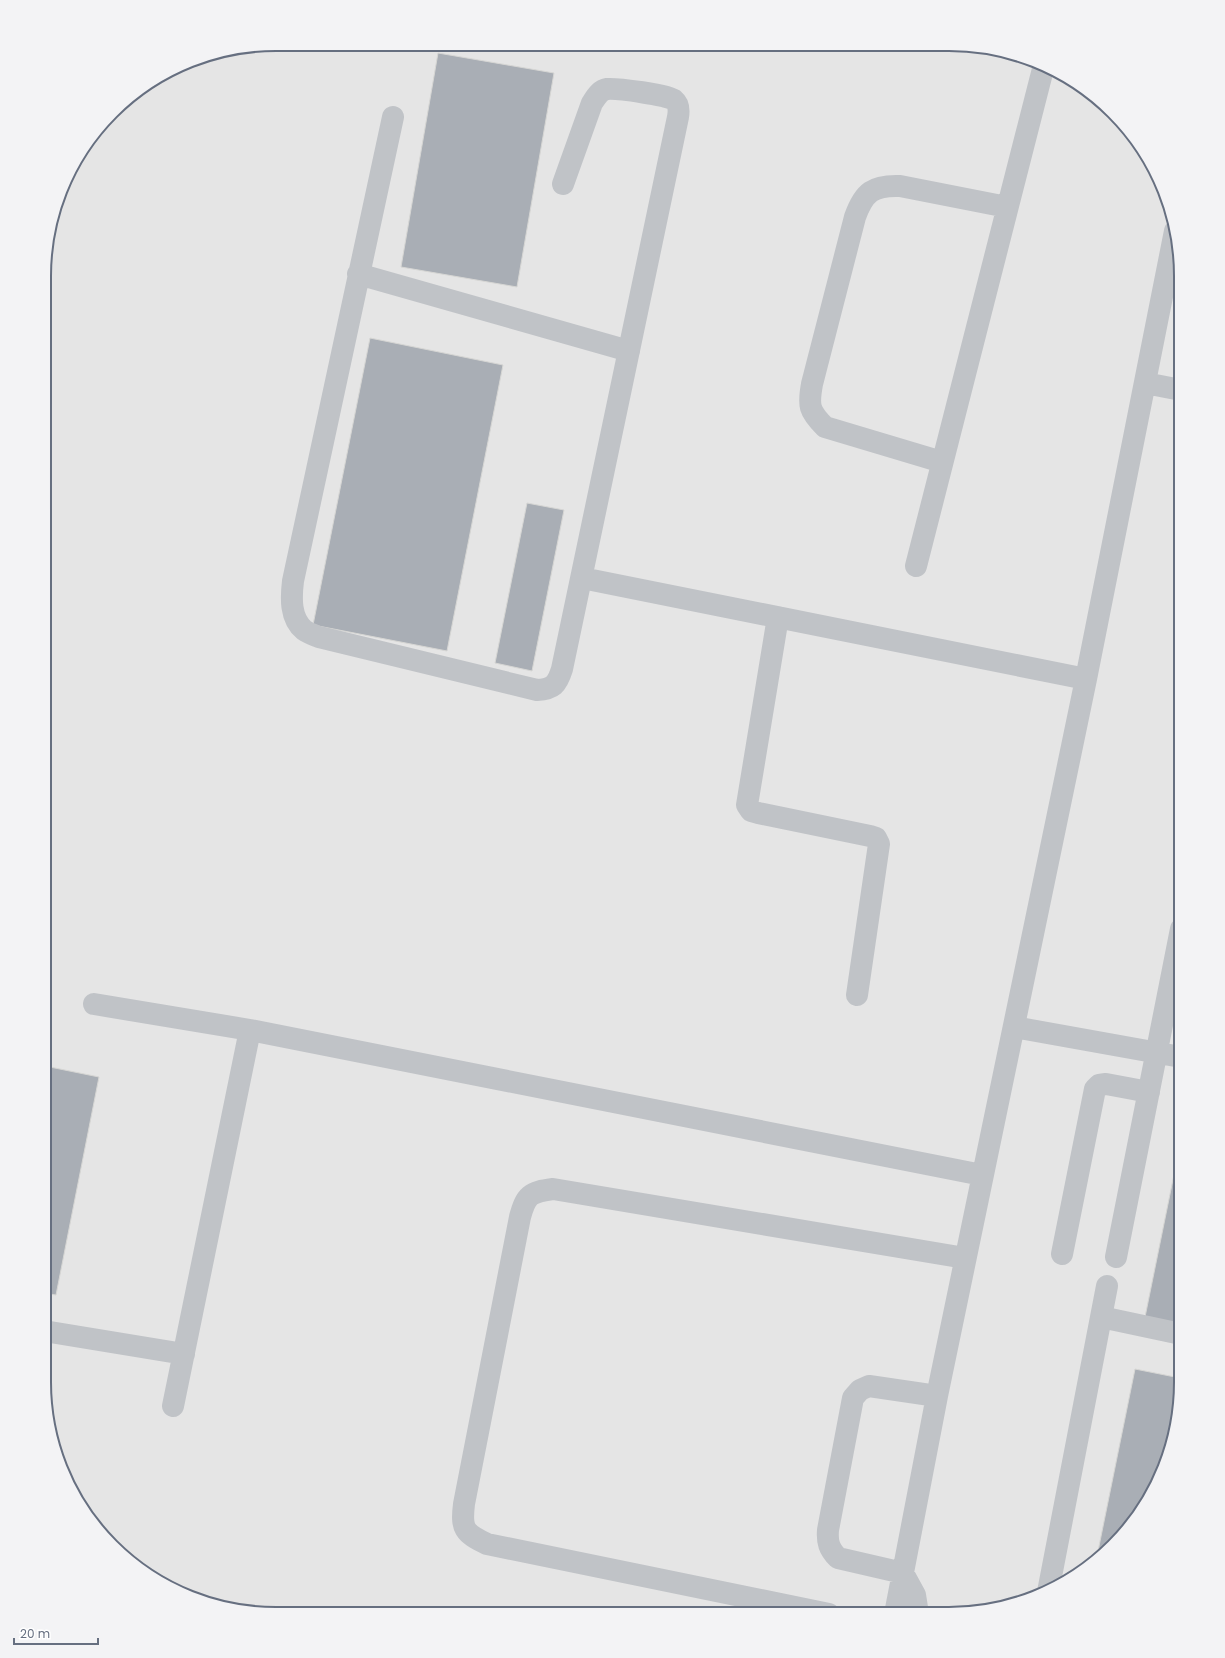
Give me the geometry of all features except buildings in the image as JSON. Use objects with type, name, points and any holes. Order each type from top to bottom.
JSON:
[{"type":"lane","points":[[916,566],[1042,71]]},
{"type":"lane","points":[[393,117],[358,274],[290,599],[294,616],[304,630],[319,637],[537,690],[549,689],[558,681],[582,578],[678,117],[679,108],[674,100],[666,96],[616,89],[606,89],[597,94],[592,103],[563,184]]},
{"type":"lane","points":[[942,462],[825,427],[814,416],[809,400],[812,384],[855,217],[860,202],[871,191],[884,185],[900,186],[1007,208]]},
{"type":"lane","points":[[896,1607],[937,1396],[1086,679],[1172,246]]},
{"type":"lane","points":[[358,274],[629,351]]},
{"type":"lane","points":[[1145,383],[1174,389]]},
{"type":"lane","points":[[582,578],[1086,679]]},
{"type":"lane","points":[[778,617],[747,805],[751,811],[758,813],[876,838],[879,844],[857,995]]},
{"type":"lane","points":[[1116,1257],[1174,965]]},
{"type":"lane","points":[[94,1004],[250,1030],[982,1175]]},
{"type":"lane","points":[[1014,1027],[1174,1056]]},
{"type":"lane","points":[[173,1406],[250,1030]]},
{"type":"lane","points":[[1062,1254],[1095,1089],[1100,1085],[1106,1084],[1149,1092]]},
{"type":"lane","points":[[795,1607],[487,1544],[471,1536],[462,1523],[464,1504],[524,1202],[536,1191],[553,1189],[965,1258]]},
{"type":"lane","points":[[1050,1584],[1107,1286]]},
{"type":"lane","points":[[1101,1317],[1174,1333]]},
{"type":"lane","points":[[51,1331],[184,1354]]},
{"type":"lane","points":[[917,1607],[915,1595],[903,1573],[838,1558],[831,1551],[827,1541],[828,1530],[853,1398],[860,1390],[869,1386],[937,1396]]},
{"type":"shaded area","points":[[261,51],[964,51],[979,53],[1008,59],[1035,68],[1062,81],[1086,97],[1108,117],[1128,139],[1151,176],[1166,217],[1170,232],[1174,261],[1174,1397],[1170,1426],[1162,1455],[1151,1482],[1128,1519],[1108,1541],[1086,1561],[1049,1584],[1008,1599],[993,1603],[964,1607],[261,1607],[232,1603],[203,1595],[176,1584],[139,1561],[117,1541],[97,1519],[74,1482],[59,1441],[55,1426],[51,1397],[51,261],[55,232],[59,217],[74,176],[97,139],[117,117],[139,97],[176,74],[217,59],[232,55]]}]
